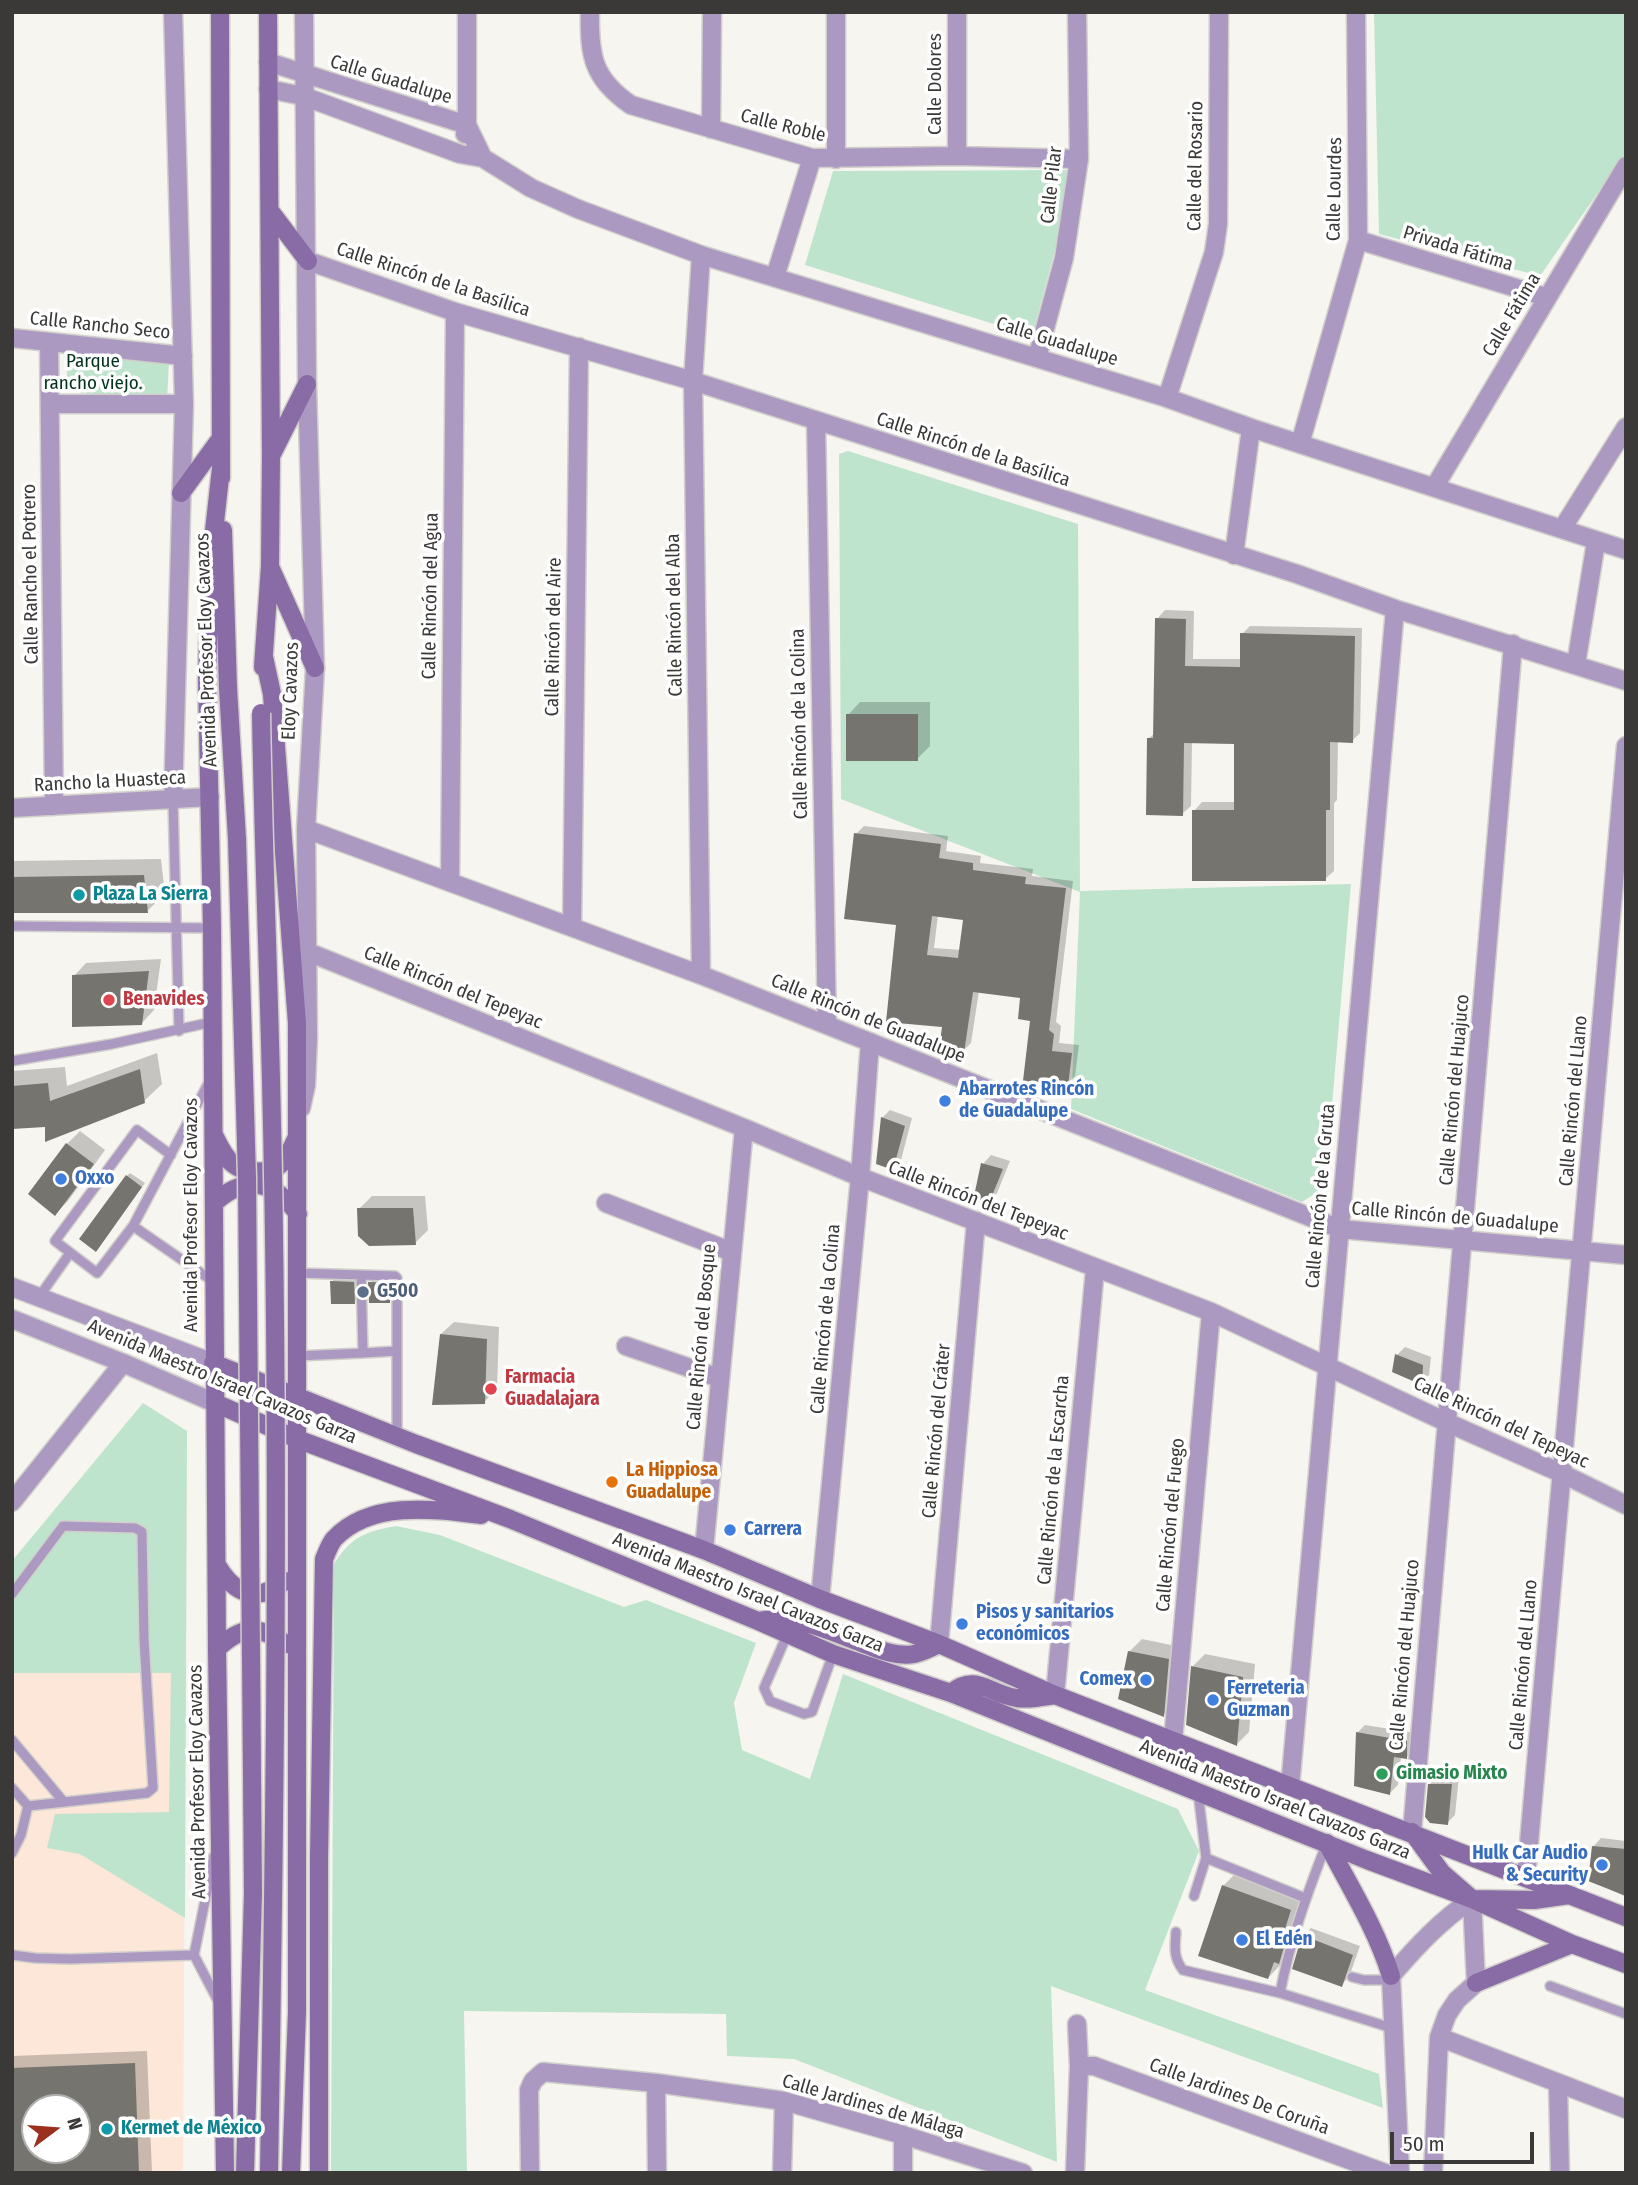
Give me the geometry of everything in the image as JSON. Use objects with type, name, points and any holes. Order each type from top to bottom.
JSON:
[{"type":"main road","name":"Avenida Profesor Eloy Cavazos","points":[[220,12],[221,468],[228,688],[237,839],[247,1205],[253,1893],[245,2173]]},
{"type":"main road","points":[[268,12],[270,566],[261,713],[271,1079],[275,1430],[276,1747],[269,2173]]},
{"type":"main road","points":[[270,211],[308,261]]},
{"type":"main road","points":[[271,457],[307,384]]},
{"type":"main road","points":[[181,493],[221,438]]},
{"type":"main road","name":"Avenida Profesor Eloy Cavazos","points":[[221,468],[210,567],[207,680],[212,928],[216,1649],[225,2173]]},
{"type":"main road","points":[[270,566],[315,668]]},
{"type":"main road","points":[[264,657],[272,694],[296,1010],[297,2012],[291,2173]]},
{"type":"main road","points":[[213,1132],[230,1163],[243,1169],[258,1171],[269,1170],[281,1164],[298,1128]]},
{"type":"main road","points":[[214,1203],[236,1188],[265,1185],[282,1195],[298,1213]]},
{"type":"main road","name":"Avenida Maestro Israel Cavazos Garza","points":[[213,1363],[397,1436],[704,1550],[820,1600],[939,1644],[1055,1695],[1626,1917]]},
{"type":"main road","name":"Avenida Maestro Israel Cavazos Garza","points":[[215,1403],[297,1439],[510,1519],[833,1654],[951,1693],[1472,1899],[1572,1944],[1626,1964]]},
{"type":"main road","points":[[319,2173],[319,1858],[324,1559],[332,1541],[347,1528],[367,1518],[391,1511],[441,1511],[510,1519]]},
{"type":"main road","points":[[217,1564],[226,1580],[241,1591],[258,1594],[275,1590],[289,1578],[297,1562]]},
{"type":"main road","points":[[758,1621],[793,1619],[883,1652],[905,1655],[939,1644]]},
{"type":"main road","points":[[216,1649],[231,1635],[250,1629],[270,1633],[286,1644],[296,1662]]},
{"type":"main road","points":[[951,1693],[967,1684],[975,1684],[1013,1698],[1055,1695]]},
{"type":"main road","points":[[1412,1832],[1442,1873],[1472,1899],[1534,1900],[1573,1895]]},
{"type":"main road","points":[[1327,1843],[1381,1944],[1391,1978]]},
{"type":"main road","points":[[1476,1983],[1572,1944]]},
{"type":"street","points":[[173,12],[184,404],[173,800]]},
{"type":"street","name":"Eloy Cavazos","points":[[298,1128],[306,1086],[309,1038],[306,829],[315,668],[307,384],[304,12]]},
{"type":"street","points":[[460,154],[467,125],[467,12]]},
{"type":"street","name":"Calle Roble","points":[[590,12],[589,43],[594,62],[613,93],[631,105],[812,158],[957,156],[1079,159]]},
{"type":"street","points":[[711,129],[712,12]]},
{"type":"street","points":[[836,12],[836,159]]},
{"type":"street","name":"Calle Dolores","points":[[957,12],[957,156]]},
{"type":"street","name":"Calle Pilar","points":[[1037,358],[1064,258],[1079,159],[1077,12]]},
{"type":"street","name":"Calle del Rosario","points":[[1167,398],[1214,252],[1218,224],[1219,12]]},
{"type":"street","name":"Calle Lourdes","points":[[1300,444],[1358,240],[1356,12]]},
{"type":"street","name":"Calle Guadalupe","points":[[268,62],[467,125],[483,158]]},
{"type":"street","name":"Calle Guadalupe","points":[[268,89],[303,96],[460,154],[483,158],[531,188],[578,209],[701,255],[1167,398],[1626,550]]},
{"type":"street","points":[[775,277],[812,158]]},
{"type":"street","name":"Calle Fátima","points":[[1435,486],[1626,166]]},
{"type":"street","name":"Privada Fátima","points":[[1358,240],[1546,297]]},
{"type":"street","name":"Calle Rincón del Alba","points":[[701,255],[692,381],[701,975]]},
{"type":"street","name":"Calle Rincón de la Basílica","points":[[308,261],[455,312],[692,381],[1626,681]]},
{"type":"street","name":"Calle Rincón del Agua","points":[[450,881],[455,312]]},
{"type":"street","name":"Calle Rancho Seco","points":[[12,338],[183,356]]},
{"type":"street","name":"Calle Rancho el Potrero","points":[[49,343],[54,806]]},
{"type":"street","name":"Calle Rincón del Aire","points":[[572,927],[579,347]]},
{"type":"street","points":[[51,404],[184,404]]},
{"type":"street","name":"Calle Rincón de la Colina","points":[[816,422],[827,1025]]},
{"type":"street","points":[[1562,528],[1626,427]]},
{"type":"street","points":[[1234,555],[1251,428]]},
{"type":"street","points":[[1576,664],[1596,542]]},
{"type":"street","name":"Calle Rincón de la Gruta","points":[[1290,1787],[1395,609]]},
{"type":"street","name":"Calle Rincón del Huajuco","points":[[1412,1832],[1513,644]]},
{"type":"street","name":"Calle Rincón del Llano","points":[[1526,1877],[1626,746]]},
{"type":"street","name":"Rancho la Huasteca","points":[[12,808],[209,797]]},
{"type":"street","name":"Calle Rincón de Guadalupe","points":[[306,829],[701,975],[1340,1229],[1626,1255]]},
{"type":"street","name":"Calle Rincón del Tepeyac","points":[[308,952],[860,1177],[1210,1312],[1626,1505]]},
{"type":"street","name":"Calle Rincón de la Colina","points":[[820,1600],[870,1042]]},
{"type":"street","name":"Calle Rincón del Bosque","points":[[704,1550],[744,1128]]},
{"type":"street","points":[[606,1203],[732,1252]]},
{"type":"street","name":"Calle Rincón del Cráter","points":[[939,1644],[976,1221]]},
{"type":"street","name":"Calle Rincón de la Escarcha","points":[[1055,1695],[1095,1269]]},
{"type":"street","name":"Avenida Maestro Israel Cavazos Garza","points":[[12,1287],[213,1363]]},
{"type":"street","name":"Calle Rincón del Fuego","points":[[1173,1741],[1210,1312]]},
{"type":"street","name":"Avenida Maestro Israel Cavazos Garza","points":[[12,1319],[215,1403]]},
{"type":"street","points":[[626,1346],[719,1378]]},
{"type":"street","points":[[15,1492],[123,1363]]},
{"type":"street","points":[[1400,2173],[1391,1978],[1425,1936],[1448,1915],[1472,1899]]},
{"type":"street","points":[[1433,2173],[1439,2037],[1447,2015],[1457,2000],[1476,1983],[1472,1899]]},
{"type":"street","points":[[1075,2173],[1079,2066],[1077,2024]]},
{"type":"street","points":[[1439,2037],[1626,2109]]},
{"type":"street","name":"Calle Jardines De Coruña","points":[[1079,2066],[1094,2066],[1385,2173]]},
{"type":"street","name":"Calle Jardines de Málaga","points":[[530,2173],[529,2090],[533,2081],[543,2072],[656,2083],[784,2101],[1023,2173]]},
{"type":"street","points":[[656,2083],[657,2173]]},
{"type":"street","points":[[1558,2083],[1560,2173]]},
{"type":"street","points":[[782,2173],[784,2101]]},
{"type":"street","points":[[903,2135],[903,2173]]},
{"type":"lane","points":[[173,800],[179,1031]]},
{"type":"lane","points":[[12,926],[212,928]]},
{"type":"lane","points":[[12,1061],[179,1031],[212,1022]]},
{"type":"lane","points":[[171,1155],[137,1130],[55,1241],[97,1273],[132,1226],[171,1155],[212,1078]]},
{"type":"lane","points":[[132,1226],[214,1282]]},
{"type":"lane","points":[[39,1297],[70,1253]]},
{"type":"lane","points":[[298,1273],[395,1276],[397,1279],[397,1436]]},
{"type":"lane","points":[[361,1275],[363,1353]]},
{"type":"lane","points":[[297,1356],[397,1352]]},
{"type":"lane","points":[[12,1594],[62,1527],[134,1527],[141,1530],[144,1640],[153,1788],[147,1793],[28,1806]]},
{"type":"lane","points":[[787,1635],[764,1688],[770,1701],[804,1714],[813,1712],[833,1654]]},
{"type":"lane","points":[[12,1740],[63,1801]]},
{"type":"lane","points":[[12,1788],[28,1806]]},
{"type":"lane","points":[[1194,1896],[1206,1858],[1198,1792]]},
{"type":"lane","points":[[13,1849],[28,1806]]},
{"type":"lane","points":[[219,1833],[194,1955],[223,2010]]},
{"type":"lane","points":[[1280,1993],[1287,1954],[1327,1843]]},
{"type":"lane","points":[[1206,1858],[1305,1898]]},
{"type":"lane","points":[[1176,1932],[1174,1952],[1176,1962],[1183,1970],[1280,1993],[1395,2029]]},
{"type":"lane","points":[[12,1955],[70,1959],[194,1955]]},
{"type":"lane","points":[[1352,1976],[1364,1980],[1391,1978]]},
{"type":"lane","points":[[1550,1986],[1626,2014]]},
{"type":"shaded area","points":[[143,1403],[187,1431],[183,2173],[12,2173],[12,1561]]},
{"type":"green space","points":[[1374,12],[1626,12],[1626,152],[1540,276],[1379,234]]},
{"type":"green space","points":[[1068,170],[1064,216],[1032,336],[805,265],[833,171]]},
{"type":"green space","name":"Parque rancho viejo.","points":[[88,351],[169,361],[167,400],[81,393],[67,381],[67,367],[75,357]]},
{"type":"green space","points":[[848,451],[1078,524],[1080,891],[1351,884],[1325,1187],[1302,1202],[1071,1109],[1080,892],[841,799],[839,454]]},
{"type":"green space","points":[[143,1403],[187,1431],[185,1918],[80,1854],[47,1848],[55,1814],[169,1812],[171,1673],[12,1673],[12,1561]]},
{"type":"green space","points":[[396,1526],[440,1535],[624,1607],[646,1600],[756,1643],[734,1703],[742,1750],[810,1779],[843,1674],[1178,1809],[1199,1851],[1145,1990],[1379,2074],[1383,2108],[1051,1986],[1057,2162],[794,2059],[727,2056],[726,2014],[464,2011],[467,2173],[331,2173],[334,1564],[353,1541]]},
{"type":"building","points":[[1155,618],[1186,619],[1185,666],[1240,667],[1240,633],[1355,636],[1353,743],[1330,742],[1326,881],[1192,881],[1192,810],[1234,810],[1234,744],[1184,743],[1183,816],[1146,815],[1147,738],[1153,738]]},
{"type":"building","points":[[846,714],[918,714],[918,761],[846,761]]},
{"type":"building","points":[[854,833],[941,844],[939,858],[973,863],[973,870],[1026,877],[1025,884],[1066,888],[1049,1030],[1054,1034],[1052,1051],[1072,1053],[1068,1086],[1023,1081],[1030,1021],[1018,1019],[1020,998],[973,992],[964,1053],[939,1049],[942,1027],[886,1022],[896,925],[844,919]],"holes":[[[932,916],[963,920],[958,958],[927,955]]]},
{"type":"building","name":"Plaza La Sierra","points":[[144,875],[148,913],[12,913],[12,877]]},
{"type":"building","name":"Benavides","points":[[149,971],[142,1025],[72,1027],[72,975]]},
{"type":"building","points":[[140,1069],[145,1103],[45,1142],[45,1127],[12,1129],[12,1086],[48,1083],[50,1101]]},
{"type":"building","points":[[881,1117],[905,1126],[893,1170],[876,1164]]},
{"type":"building","name":"Oxxo","points":[[66,1143],[94,1164],[55,1216],[28,1194]]},
{"type":"building","points":[[981,1163],[1003,1169],[989,1203],[973,1201]]},
{"type":"building","points":[[126,1175],[142,1187],[96,1252],[79,1239]]},
{"type":"building","points":[[357,1208],[413,1208],[416,1245],[369,1246],[358,1236]]},
{"type":"building","points":[[330,1281],[354,1282],[355,1304],[331,1304]]},
{"type":"building","points":[[368,1282],[390,1283],[390,1303],[369,1303]]},
{"type":"building","points":[[440,1334],[487,1339],[485,1404],[432,1405]]},
{"type":"building","points":[[1395,1354],[1423,1365],[1422,1385],[1392,1372]]},
{"type":"building","name":"Comex","points":[[1128,1651],[1169,1659],[1164,1717],[1118,1699]]},
{"type":"building","name":"Ferreteria Guzman","points":[[1191,1666],[1243,1677],[1237,1746],[1186,1725]]},
{"type":"building","points":[[1356,1732],[1407,1741],[1407,1759],[1394,1757],[1390,1795],[1354,1786]]},
{"type":"building","points":[[1428,1784],[1452,1784],[1448,1825],[1430,1823],[1425,1817]]},
{"type":"building","name":"Hulk Car Audio & Security","points":[[1592,1846],[1626,1849],[1626,1896],[1588,1881]]},
{"type":"building","name":"El Edén","points":[[1222,1885],[1291,1910],[1285,1929],[1289,1930],[1279,1964],[1274,1962],[1268,1979],[1198,1956]]},
{"type":"building","points":[[1302,1935],[1353,1955],[1342,1987],[1292,1969]]},
{"type":"building","name":"Kermet de México","points":[[135,2063],[139,2173],[12,2173],[12,2068]]},
{"type":"place","name":"Plaza La Sierra","points":[[79,895]]},
{"type":"place","name":"Benavides","points":[[109,1000]]},
{"type":"place","name":"Abarrotes Rincón de Guadalupe","points":[[945,1101]]},
{"type":"place","name":"Oxxo","points":[[61,1179]]},
{"type":"place","name":"G500","points":[[363,1292]]},
{"type":"place","name":"Farmacia Guadalajara","points":[[491,1389]]},
{"type":"place","name":"La Hippiosa Guadalupe","points":[[612,1482]]},
{"type":"place","name":"Carrera","points":[[730,1530]]},
{"type":"place","name":"Pisos y sanitarios económicos","points":[[962,1624]]},
{"type":"place","name":"Comex","points":[[1146,1680]]},
{"type":"place","name":"Ferreteria Guzman","points":[[1213,1700]]},
{"type":"place","name":"Gimasio Mixto","points":[[1382,1774]]},
{"type":"place","name":"Hulk Car Audio & Security","points":[[1602,1865]]},
{"type":"place","name":"El Edén","points":[[1242,1940]]},
{"type":"place","name":"Kermet de México","points":[[107,2129]]}]
